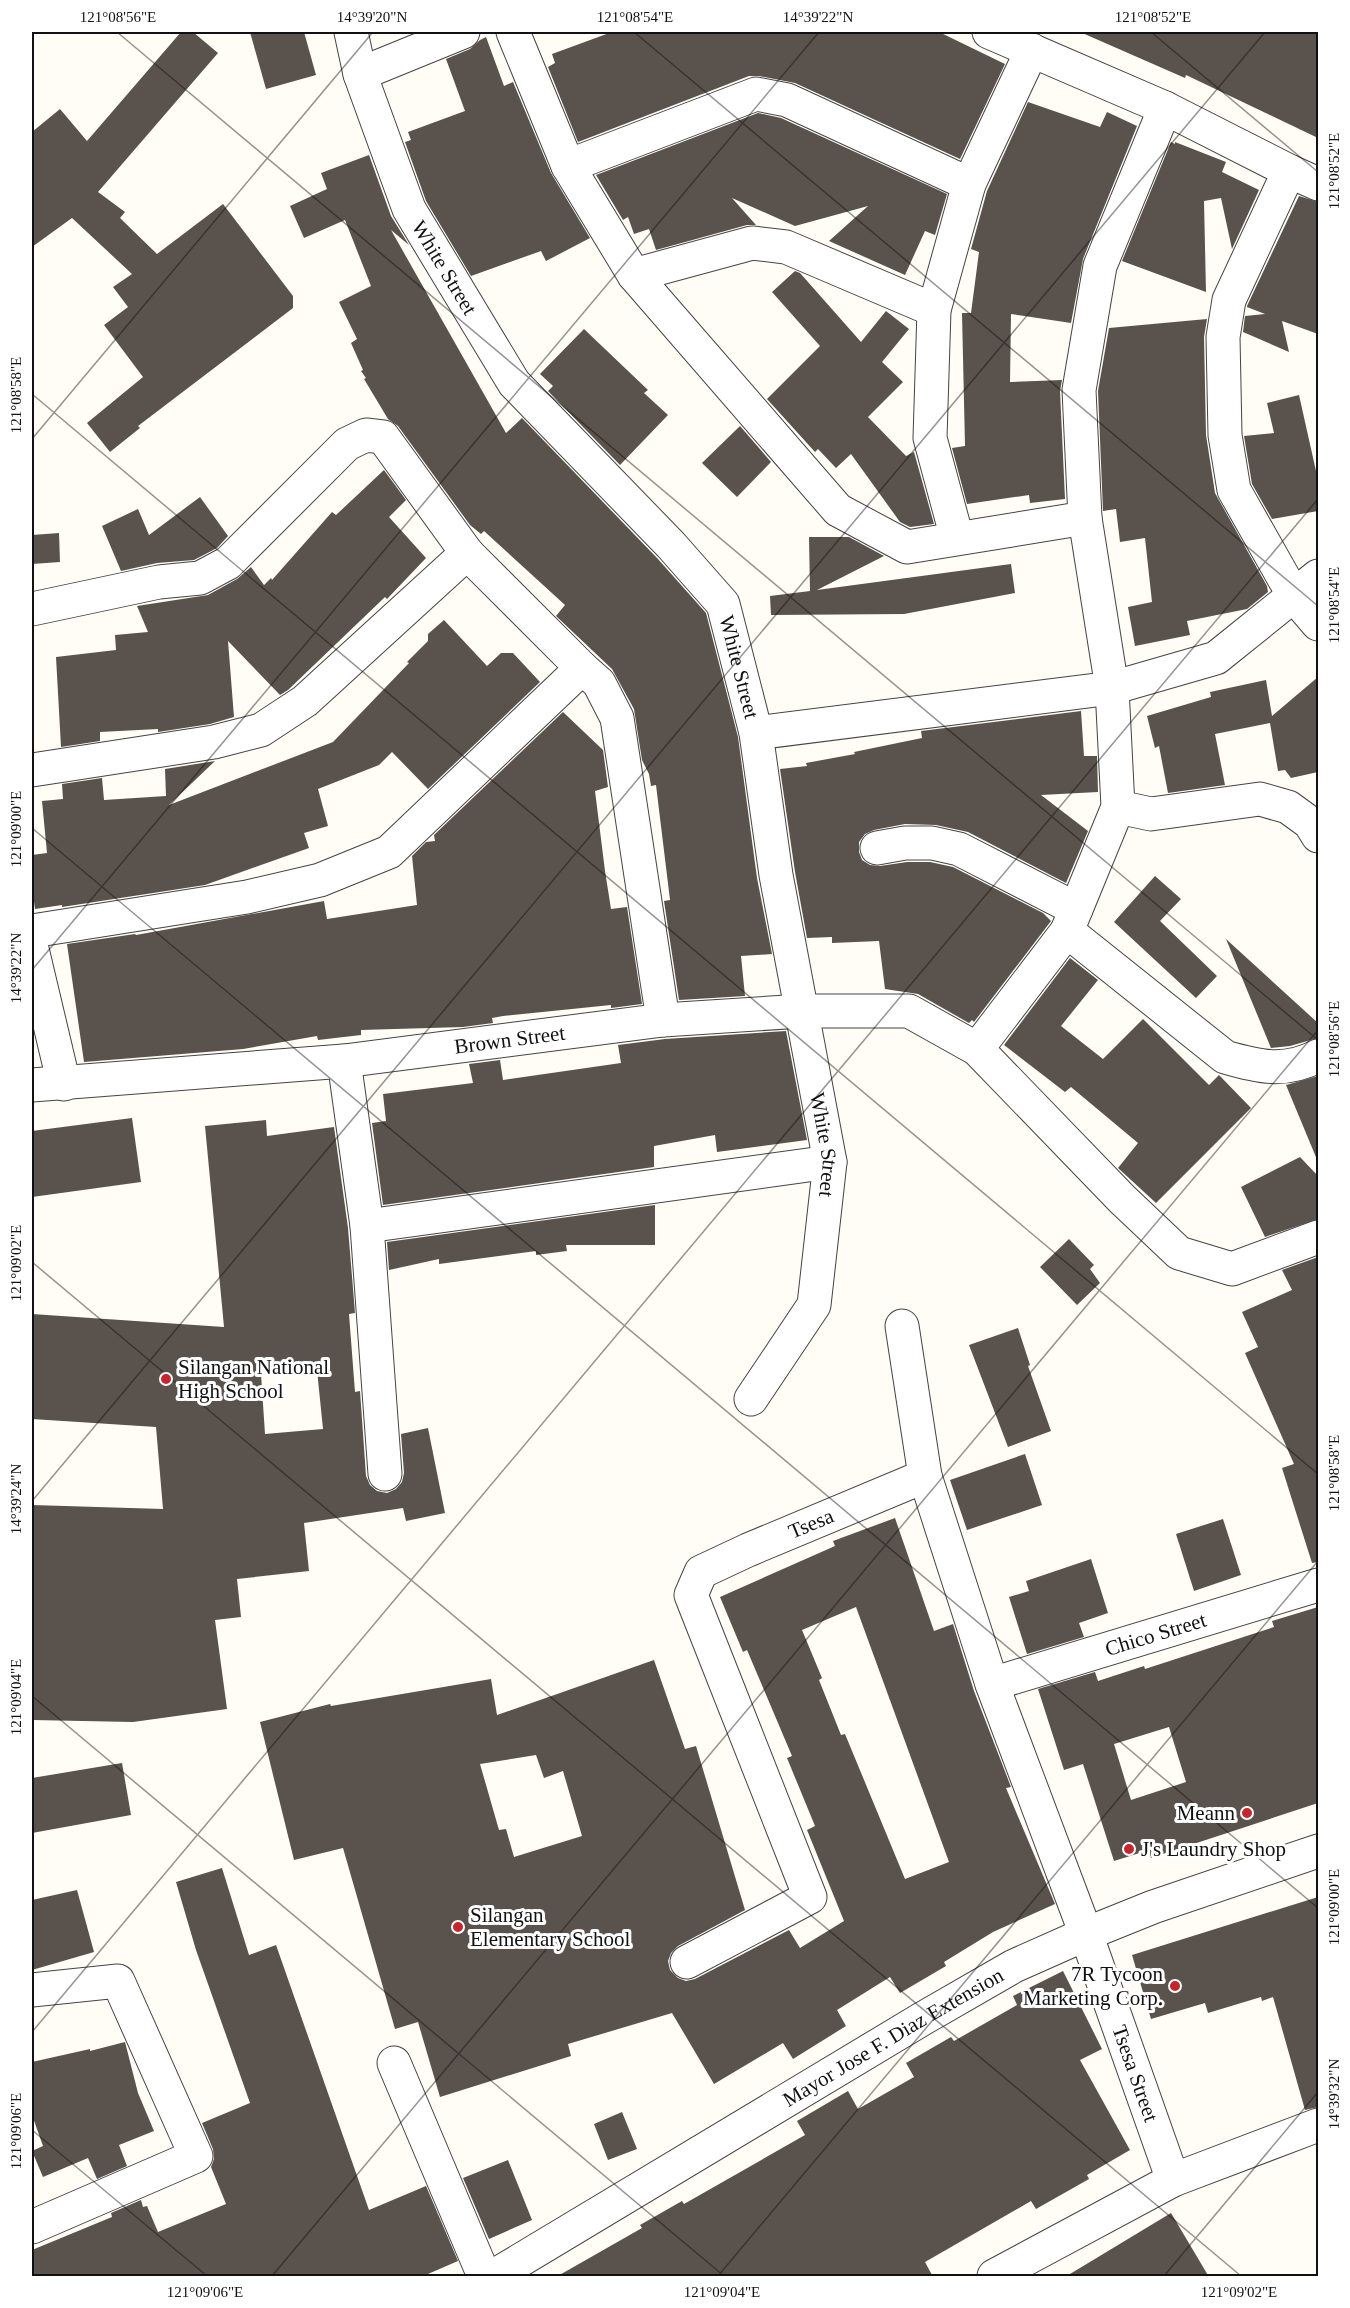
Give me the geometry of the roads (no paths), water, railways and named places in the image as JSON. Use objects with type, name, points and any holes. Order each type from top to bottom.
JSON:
[{"type":"street","name":"White Street","points":[[351,32],[360,74],[409,209],[514,383],[671,545],[723,604],[756,733],[776,875],[830,1162],[814,1305],[751,1399]]},
{"type":"street","points":[[360,74],[464,32]]},
{"type":"street","points":[[513,32],[568,166],[634,275],[838,510],[907,547],[1085,518]]},
{"type":"street","points":[[989,32],[1165,108],[1288,171],[1318,183]]},
{"type":"street","points":[[957,538],[930,438],[934,310],[969,184],[1032,50]]},
{"type":"street","points":[[568,166],[756,94],[787,100],[969,184]]},
{"type":"street","points":[[977,1049],[1071,920],[1118,807],[1112,688],[1085,518],[1079,390],[1100,266],[1165,108]]},
{"type":"street","points":[[1288,171],[1229,300],[1223,337],[1225,435],[1234,490],[1306,586],[1318,624]]},
{"type":"street","points":[[634,275],[752,243],[786,247],[934,310]]},
{"type":"street","points":[[32,609],[159,582],[200,578],[228,562],[347,444],[366,435],[383,437],[467,553],[582,668],[599,682],[617,718],[663,1020]]},
{"type":"street","points":[[32,771],[214,742],[261,730],[305,701],[467,553]]},
{"type":"street","points":[[756,733],[1112,688],[1216,658],[1306,586]]},
{"type":"street","points":[[32,930],[247,897],[320,880],[389,852],[582,668]]},
{"type":"street","points":[[1118,807],[1151,814],[1260,799],[1288,807],[1310,823],[1318,836]]},
{"type":"street","points":[[877,848],[905,843],[932,843],[959,849],[1071,920],[1225,1058],[1256,1066],[1278,1068],[1318,1056]]},
{"type":"street","points":[[32,949],[64,1084]]},
{"type":"street","name":"Brown Street","points":[[32,1085],[344,1061],[663,1020],[802,1011],[909,1011],[977,1049],[1122,1199],[1179,1253],[1232,1269],[1318,1237]]},
{"type":"street","points":[[344,1061],[367,1226],[385,1474]]},
{"type":"street","points":[[367,1226],[830,1162]]},
{"type":"street","points":[[902,1326],[924,1476],[992,1684],[1086,1934]]},
{"type":"street","name":"Tsesa","points":[[687,1962],[810,1897],[691,1595],[701,1572],[747,1550],[924,1476]]},
{"type":"street","name":"Chico Street","points":[[992,1684],[1318,1584]]},
{"type":"street","name":"Mayor Jose F. Diaz Extension","points":[[494,2277],[1014,1966],[1153,1907],[1318,1851]]},
{"type":"street","name":"Tsesa Street","points":[[1086,1934],[1173,2180]]},
{"type":"street","points":[[32,1989],[118,1981],[196,2156],[32,2228]]},
{"type":"street","points":[[394,2063],[484,2277]]},
{"type":"street","points":[[994,2277],[1173,2180],[1318,2125]]},
{"type":"place","name":"Silangan National High School","points":[[166,1379]]},
{"type":"place","name":"Meann","points":[[1247,1813]]},
{"type":"place","name":"J's Laundry Shop","points":[[1129,1849]]},
{"type":"place","name":"Silangan Elementary School","points":[[458,1927]]},
{"type":"place","name":"7R Tycoon Marketing Corp.","points":[[1175,1986]]}]
